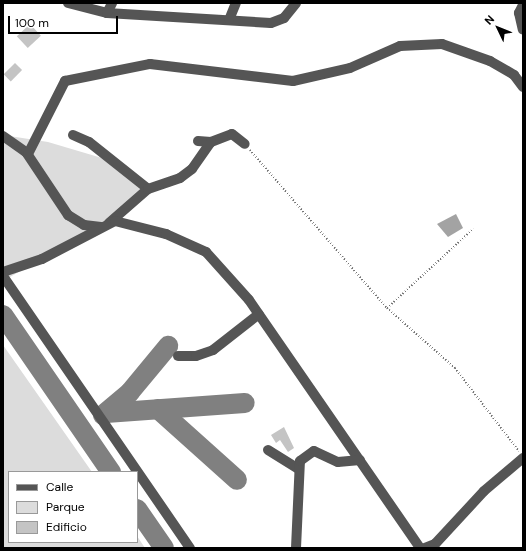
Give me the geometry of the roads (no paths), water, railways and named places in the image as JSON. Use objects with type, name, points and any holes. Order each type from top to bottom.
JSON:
[{"type":"street","points":[[68,3],[107,13],[271,23],[284,18],[296,3]]},
{"type":"street","points":[[107,13],[112,3]]},
{"type":"street","points":[[229,20],[236,3]]},
{"type":"street","points":[[523,5],[519,13],[523,30]]},
{"type":"street","points":[[28,154],[65,81],[108,70],[136,69],[150,64],[293,81],[350,68],[400,46],[442,44],[490,61],[514,75],[523,87]]},
{"type":"street","points":[[198,141],[212,142],[232,134],[246,144]]},
{"type":"street","points":[[73,135],[89,142],[148,188]]},
{"type":"street","points":[[3,136],[14,141],[28,154],[68,215],[84,225],[105,225],[123,221],[198,246],[225,270],[259,314],[420,548]]},
{"type":"street","points":[[3,272],[42,259],[105,225],[148,188],[180,178],[192,169],[212,142]]},
{"type":"street","points":[[3,276],[137,471]]},
{"type":"street","points":[[178,356],[196,356],[213,350],[259,314]]},
{"type":"street","points":[[268,450],[298,470]]},
{"type":"street","points":[[296,548],[298,470],[300,461],[314,451],[338,462],[360,460]]},
{"type":"street","points":[[424,548],[434,546],[484,491],[523,457]]},
{"type":"street","points":[[138,472],[190,548]]}]
